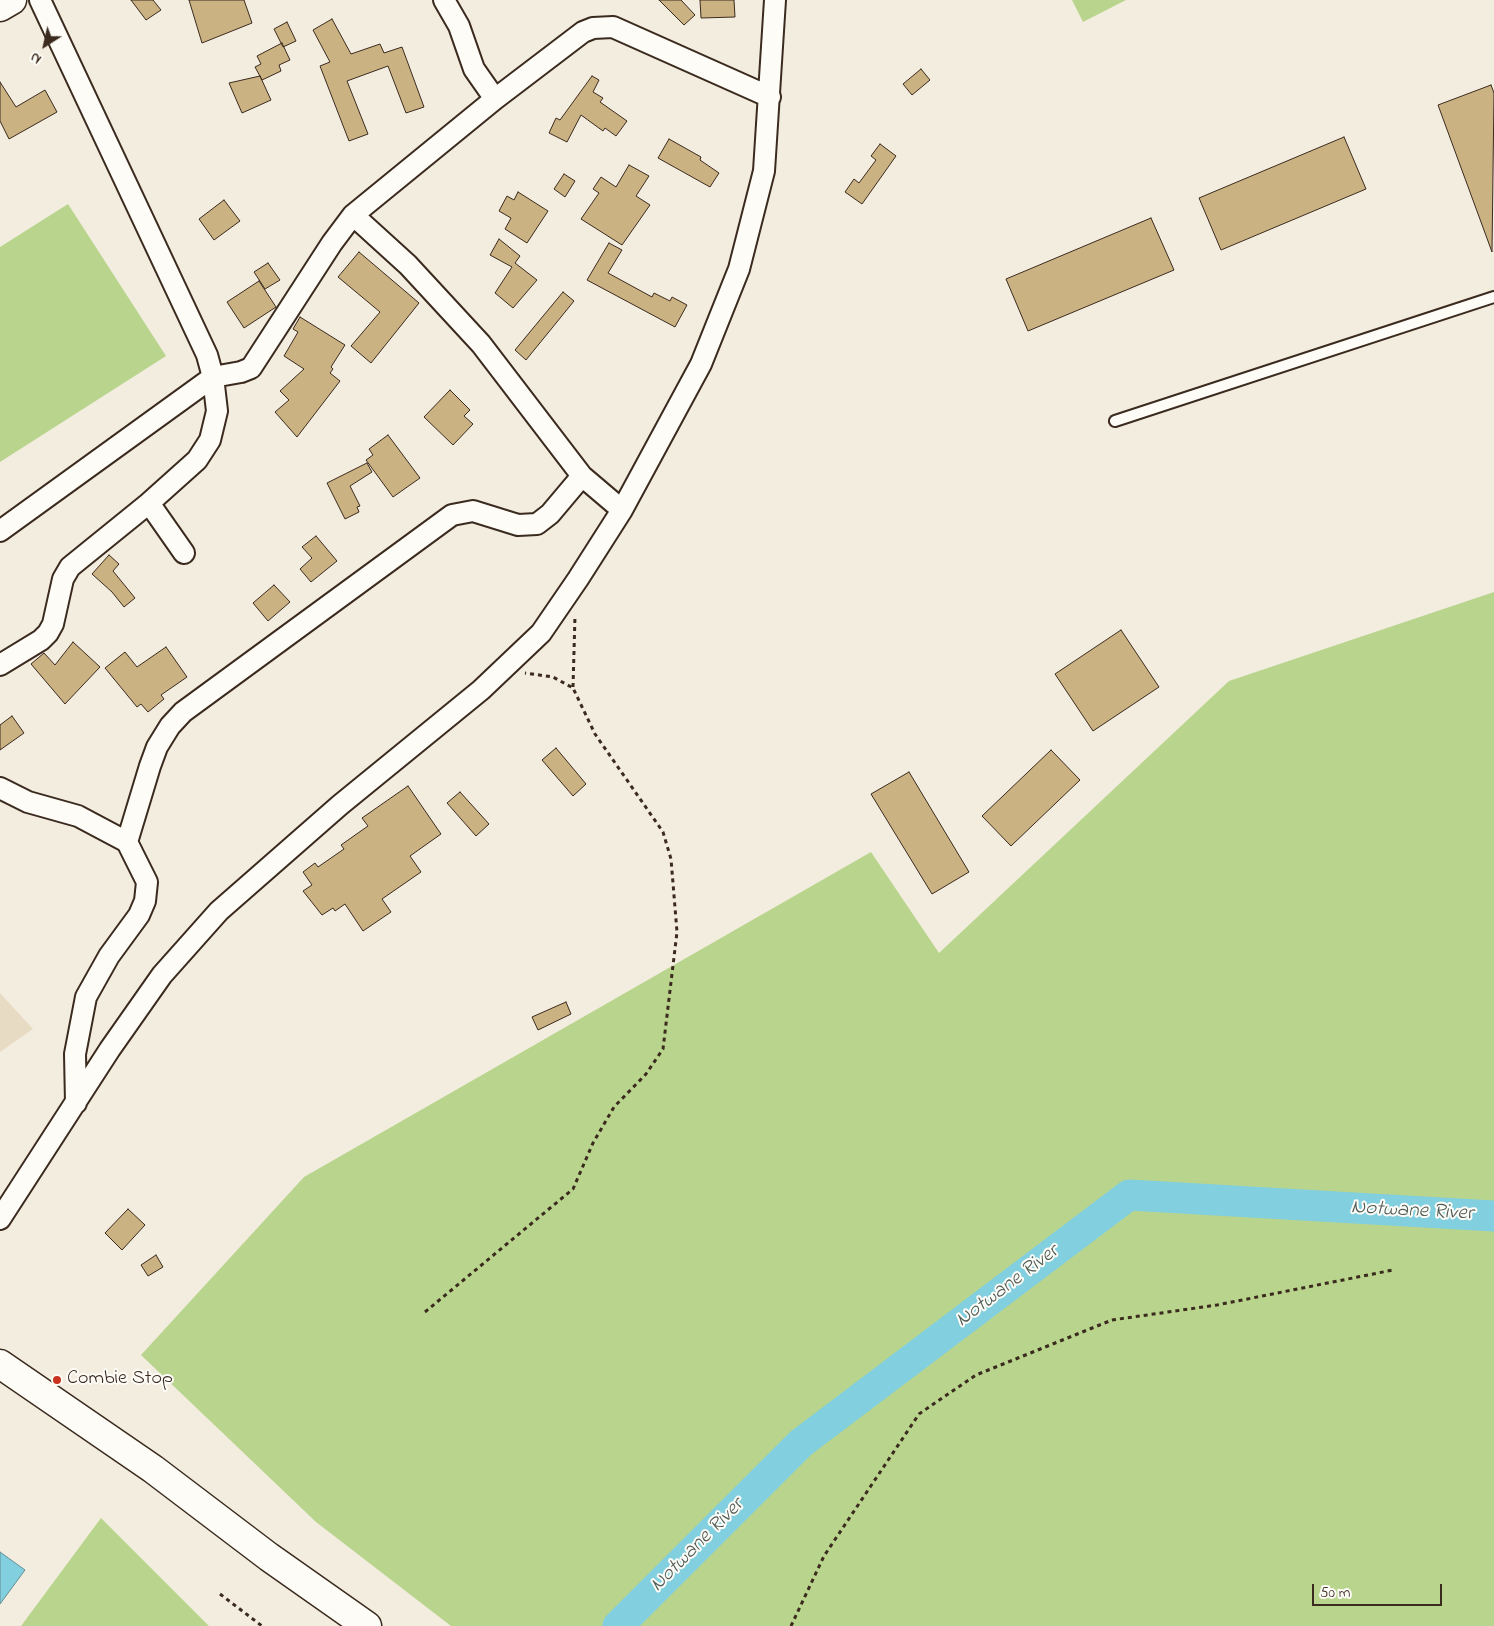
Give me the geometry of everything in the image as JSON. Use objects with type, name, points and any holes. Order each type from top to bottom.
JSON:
[{"type":"street","points":[[0,7],[12,0]]},
{"type":"street","points":[[0,666],[41,640],[48,633],[53,624],[60,600],[63,579],[70,566],[149,503],[197,460],[210,440],[217,411],[213,377],[207,355],[40,0]]},
{"type":"street","points":[[444,0],[459,26],[474,69],[495,99]]},
{"type":"street","points":[[0,1219],[110,1049],[162,975],[219,912],[340,805],[496,676],[541,633],[622,510],[701,364],[739,269],[764,170],[776,0]]},
{"type":"street","points":[[0,531],[213,377],[241,372],[251,368],[332,243],[353,215],[495,99],[583,32],[593,28],[607,27],[629,33],[770,97]]},
{"type":"street","points":[[353,215],[408,265],[481,344],[582,476],[622,510]]},
{"type":"street","points":[[127,842],[150,766],[170,726],[183,712],[452,515],[473,511],[518,525],[537,524],[550,514],[582,476]]},
{"type":"street","points":[[149,503],[184,553]]},
{"type":"street","points":[[0,788],[28,802],[78,816],[127,842],[146,882],[145,901],[139,915],[109,956],[86,996],[75,1054],[76,1103]]},
{"type":"street","points":[[0,1364],[153,1470],[269,1557],[367,1626]]},
{"type":"lane","points":[[1115,421],[1494,297]]},
{"type":"path","points":[[425,1312],[573,1189],[593,1143],[614,1107],[646,1074],[663,1049],[677,932],[671,859],[663,832],[595,734],[573,688],[573,643],[578,579]]},
{"type":"path","points":[[496,676],[522,673],[553,677],[573,688]]},
{"type":"path","points":[[791,1626],[824,1556],[919,1414],[976,1375],[1112,1320],[1217,1305],[1393,1270]]},
{"type":"path","points":[[220,1594],[262,1626]]},
{"type":"shaded area","points":[[0,993],[33,1029],[0,1052]]},
{"type":"green space","points":[[1072,0],[1126,0],[1083,22]]},
{"type":"green space","points":[[68,204],[166,356],[0,462],[0,247]]},
{"type":"green space","points":[[1494,592],[1494,1626],[451,1626],[316,1522],[141,1355],[304,1177],[871,852],[939,953],[1229,681]]},
{"type":"green space","points":[[101,1518],[209,1626],[21,1626]]},
{"type":"water","points":[[0,1552],[25,1570],[0,1604]]},
{"type":"building","points":[[131,0],[153,0],[161,10],[146,20]]},
{"type":"building","points":[[189,0],[244,0],[252,23],[202,43]]},
{"type":"building","points":[[659,0],[681,0],[695,15],[684,25]]},
{"type":"building","points":[[700,0],[734,0],[735,17],[701,18]]},
{"type":"building","points":[[332,19],[351,54],[380,44],[384,53],[402,47],[424,107],[406,113],[388,66],[347,81],[368,134],[349,141],[320,66],[330,62],[313,30]]},
{"type":"building","points":[[287,22],[296,41],[283,47],[274,29]]},
{"type":"building","points":[[282,43],[290,60],[279,65],[281,71],[262,80],[255,67],[261,64],[257,56]]},
{"type":"building","points":[[921,69],[930,80],[912,95],[903,84]]},
{"type":"building","points":[[260,76],[271,100],[242,113],[229,83]]},
{"type":"building","points":[[592,76],[599,80],[593,92],[603,98],[600,102],[627,121],[616,136],[605,128],[603,131],[581,115],[567,142],[549,133],[556,118],[560,120]]},
{"type":"building","points":[[0,82],[16,107],[45,90],[57,112],[9,139],[0,121]]},
{"type":"building","points":[[1491,85],[1494,93],[1492,252],[1438,105]]},
{"type":"building","points":[[1344,137],[1366,189],[1221,250],[1199,198]]},
{"type":"building","points":[[669,139],[701,157],[700,160],[719,173],[710,187],[658,158]]},
{"type":"building","points":[[880,144],[896,156],[862,204],[845,192],[854,179],[859,183],[876,160],[871,156]]},
{"type":"building","points":[[629,165],[649,176],[636,196],[650,205],[622,245],[581,219],[599,193],[593,189],[601,177],[616,187]]},
{"type":"building","points":[[564,174],[575,181],[565,197],[554,189]]},
{"type":"building","points":[[518,192],[548,211],[527,243],[505,229],[511,218],[499,211],[507,196],[514,200]]},
{"type":"building","points":[[224,200],[240,221],[214,240],[199,219]]},
{"type":"building","points":[[1151,218],[1174,270],[1028,331],[1006,279]]},
{"type":"building","points":[[499,239],[520,256],[515,263],[537,280],[513,308],[495,293],[512,267],[490,255]]},
{"type":"building","points":[[609,243],[622,250],[608,273],[652,297],[654,293],[670,301],[672,297],[687,305],[675,327],[587,280]]},
{"type":"building","points":[[359,252],[419,303],[371,363],[351,346],[380,312],[338,277]]},
{"type":"building","points":[[268,263],[280,280],[265,289],[254,272]]},
{"type":"building","points":[[259,281],[276,307],[244,328],[227,302]]},
{"type":"building","points":[[563,292],[574,301],[526,360],[515,350]]},
{"type":"building","points":[[300,317],[345,345],[331,367],[333,369],[330,373],[340,381],[297,437],[275,412],[289,400],[280,391],[304,369],[284,356],[298,332],[293,329]]},
{"type":"building","points":[[450,390],[470,410],[464,416],[473,424],[453,445],[424,417]]},
{"type":"building","points":[[388,435],[420,478],[393,497],[366,460],[373,455],[369,449]]},
{"type":"building","points":[[367,463],[372,472],[350,486],[360,506],[357,507],[359,512],[345,519],[327,483]]},
{"type":"building","points":[[316,536],[337,561],[311,582],[300,569],[312,558],[302,547]]},
{"type":"building","points":[[109,555],[119,564],[113,571],[135,598],[124,607],[112,592],[92,574]]},
{"type":"building","points":[[274,585],[290,602],[268,621],[253,603]]},
{"type":"building","points":[[1121,630],[1159,687],[1093,731],[1055,674]]},
{"type":"building","points":[[73,642],[100,667],[65,704],[31,664],[44,653],[55,665]]},
{"type":"building","points":[[166,647],[187,677],[161,695],[164,699],[148,712],[141,704],[137,707],[105,668],[125,652],[137,667]]},
{"type":"building","points":[[12,716],[24,733],[0,750],[0,725]]},
{"type":"building","points":[[556,748],[586,784],[573,796],[542,760]]},
{"type":"building","points":[[1051,750],[1080,780],[1011,846],[982,816]]},
{"type":"building","points":[[909,772],[969,872],[932,894],[871,794]]},
{"type":"building","points":[[408,786],[441,834],[410,856],[421,872],[382,899],[391,912],[363,931],[345,904],[335,911],[333,908],[322,915],[303,891],[312,885],[303,872],[315,863],[318,867],[344,849],[341,845],[368,826],[362,818]]},
{"type":"building","points":[[460,792],[489,824],[476,836],[447,803]]},
{"type":"building","points":[[566,1002],[571,1014],[538,1030],[532,1017]]},
{"type":"building","points":[[128,1209],[145,1225],[122,1250],[105,1233]]},
{"type":"building","points":[[156,1255],[163,1267],[148,1276],[141,1265]]},
{"type":"waterway","name":"Notwane River","points":[[618,1626],[801,1443],[1129,1195],[1494,1216]]},
{"type":"place","name":"Combie Stop","points":[[57,1380]]}]
